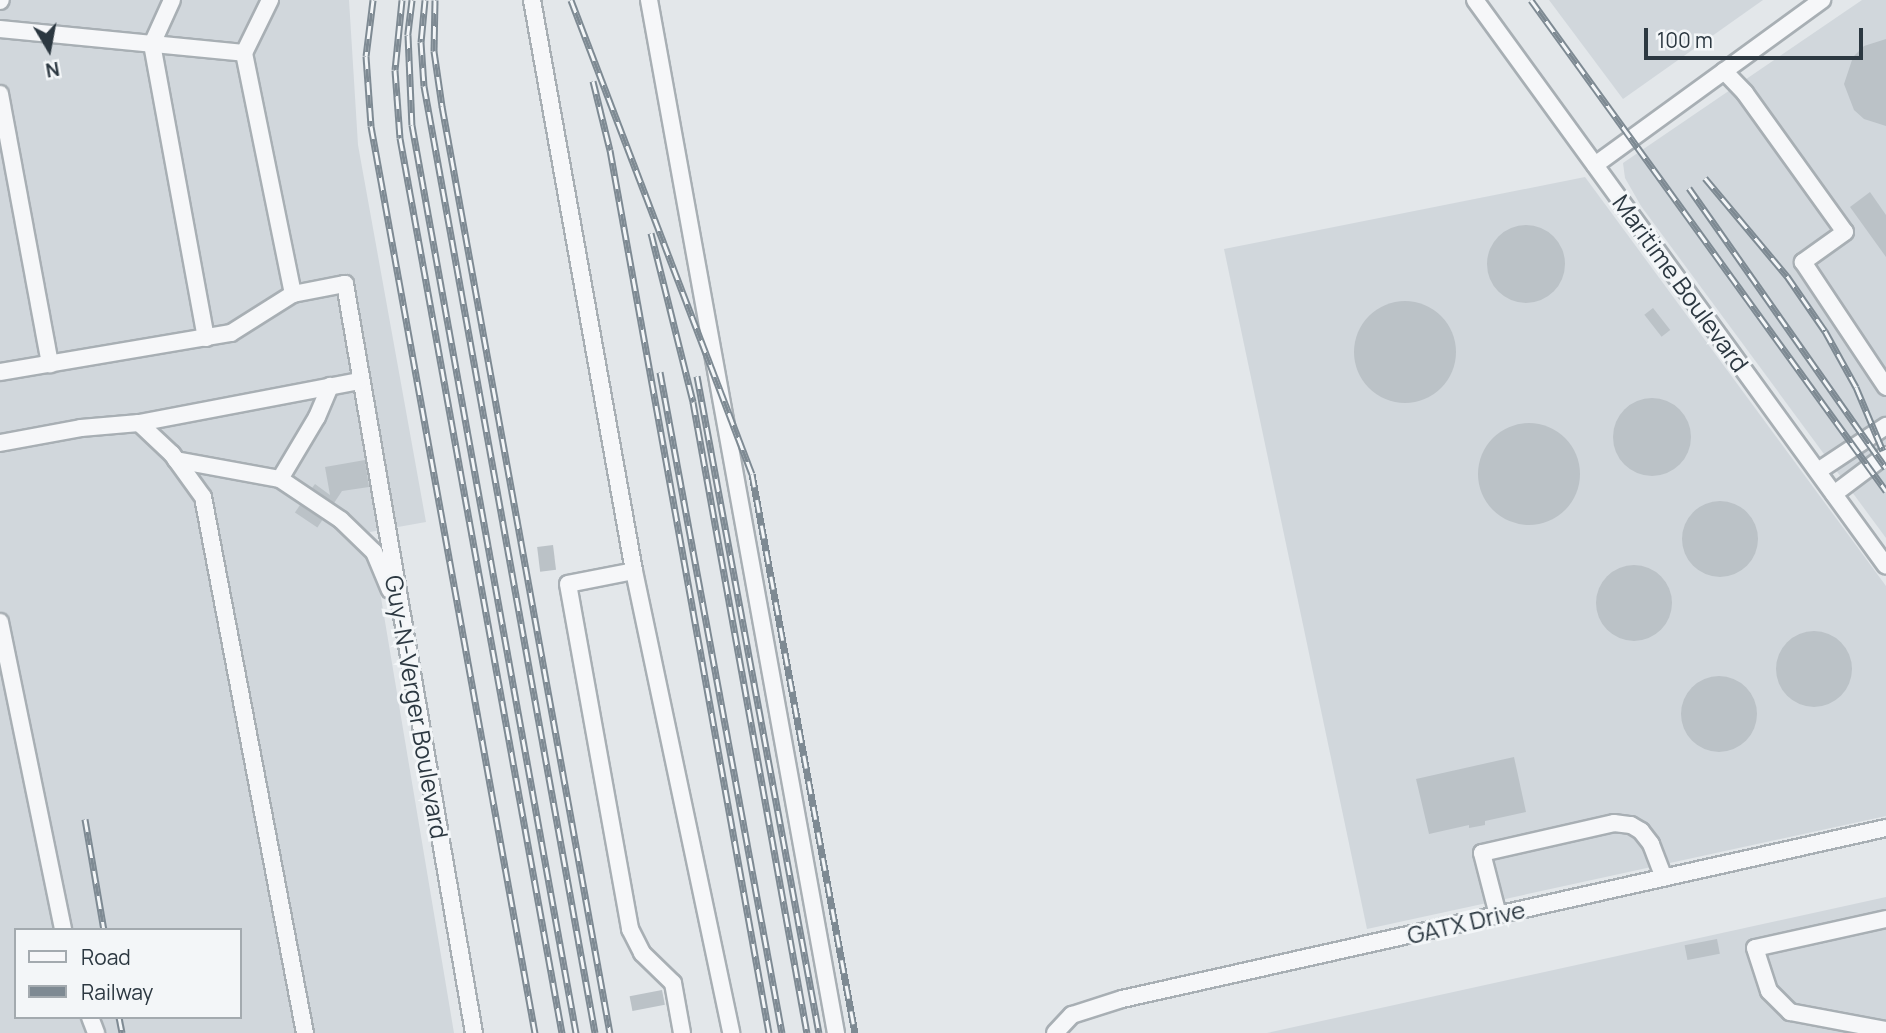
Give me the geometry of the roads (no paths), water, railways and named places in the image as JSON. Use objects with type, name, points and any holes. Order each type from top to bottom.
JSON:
[{"type":"street","points":[[172,0],[152,44],[205,338]]},
{"type":"street","points":[[0,372],[231,333],[292,294],[244,53],[270,0]]},
{"type":"street","points":[[532,0],[634,571],[731,1033]]},
{"type":"street","points":[[649,0],[836,1033]]},
{"type":"street","name":"Maritime Boulevard","points":[[1475,0],[1886,566]]},
{"type":"street","points":[[1595,165],[1822,0]]},
{"type":"street","points":[[0,29],[244,53]]},
{"type":"street","points":[[1724,71],[1745,93],[1845,232],[1803,261],[1886,387]]},
{"type":"street","points":[[0,94],[50,364]]},
{"type":"street","name":"Guy-N-Verger Boulevard","points":[[292,294],[345,284],[474,1033]]},
{"type":"street","points":[[0,443],[81,428],[139,423],[360,381]]},
{"type":"street","points":[[280,479],[317,417],[330,386]]},
{"type":"street","points":[[139,423],[176,460],[203,497],[305,1033]]},
{"type":"street","points":[[1818,471],[1886,426]]},
{"type":"street","points":[[1834,494],[1886,455]]},
{"type":"street","points":[[176,460],[280,479],[341,520],[374,552],[401,615]]},
{"type":"street","points":[[634,571],[568,584],[630,929],[642,953],[674,983],[682,1033]]},
{"type":"street","points":[[0,622],[63,928]]},
{"type":"street","points":[[1498,915],[1482,853],[1614,823],[1631,825],[1641,831],[1651,844],[1664,878]]},
{"type":"street","name":"GATX Drive","points":[[1055,1033],[1072,1015],[1122,999],[1886,828]]},
{"type":"street","points":[[1886,919],[1755,948],[1769,991],[1790,1012],[1886,1030]]},
{"type":"railway","points":[[373,0],[366,56],[371,126],[535,1033]]},
{"type":"railway","points":[[402,0],[395,70],[400,138],[562,1033]]},
{"type":"railway","points":[[412,0],[408,35],[412,125],[576,1033]]},
{"type":"railway","points":[[425,0],[421,42],[424,86],[595,1033]]},
{"type":"railway","points":[[435,0],[434,51],[442,106],[610,1033]]},
{"type":"railway","points":[[571,0],[752,474],[855,1033]]},
{"type":"railway","points":[[1531,0],[1886,491]]},
{"type":"railway","points":[[593,81],[610,150],[769,1033]]},
{"type":"railway","points":[[1705,178],[1787,276],[1825,331],[1856,387],[1883,451]]},
{"type":"railway","points":[[1689,188],[1886,468]]},
{"type":"railway","points":[[651,233],[693,402],[807,1033]]},
{"type":"railway","points":[[660,372],[782,1033]]},
{"type":"railway","points":[[697,376],[819,1033]]},
{"type":"railway","points":[[85,819],[104,928]]},
{"type":"railway","points":[[119,1019],[122,1033]]}]
